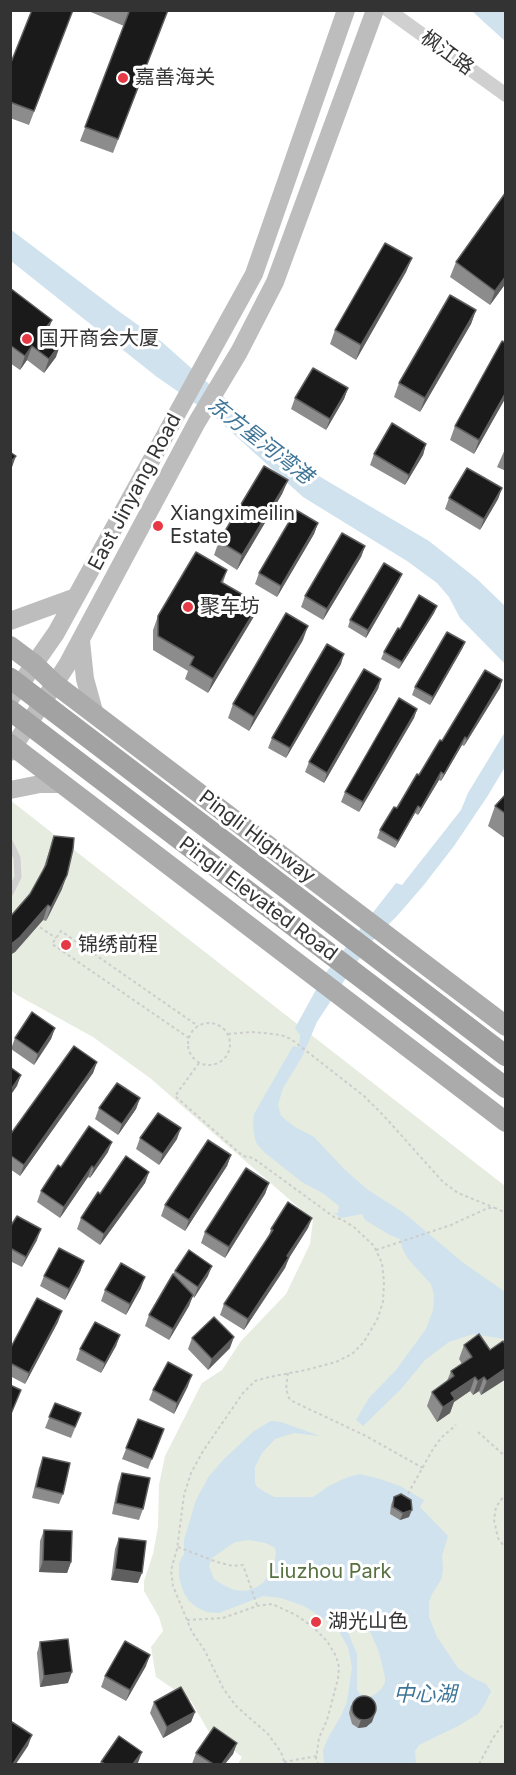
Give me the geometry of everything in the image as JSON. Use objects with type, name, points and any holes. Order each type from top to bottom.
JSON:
[{"type":"highway","name":"Pingli Elevated Road","points":[[10,678],[506,1056]]},
{"type":"highway","name":"Pingli Elevated Road","points":[[10,710],[506,1088]]},
{"type":"main road","name":"East Jinyang Road","points":[[10,699],[56,633],[254,274],[346,10]]},
{"type":"main road","name":"East Jinyang Road","points":[[12,748],[81,641],[197,422],[239,352],[275,282],[375,10]]},
{"type":"main road","points":[[10,621],[76,597]]},
{"type":"main road","points":[[81,641],[85,680],[95,715]]},
{"type":"main road","name":"Pingli Highway","points":[[10,646],[95,715],[506,1026]]},
{"type":"main road","points":[[12,748],[506,1122]]},
{"type":"main road","points":[[10,790],[40,784],[62,784]]},
{"type":"street","name":"枫江路","points":[[388,10],[506,95]]},
{"type":"lane","points":[[10,843],[17,858],[18,877],[10,893]]},
{"type":"path","points":[[29,920],[56,938]]},
{"type":"path","points":[[189,1038],[52,944],[56,938],[61,932],[198,1026]]},
{"type":"path","points":[[210,1022],[216,1023],[228,1034],[231,1046],[225,1058],[213,1065],[199,1063],[189,1052],[189,1038],[198,1026],[210,1022]]},
{"type":"path","points":[[228,1034],[264,1033],[291,1039],[364,1096],[443,1182],[458,1193],[506,1213]]},
{"type":"path","points":[[199,1063],[175,1096],[243,1155],[253,1158],[334,1218],[343,1220],[355,1228],[374,1246],[382,1263],[383,1302],[369,1335],[352,1354],[336,1362],[255,1382],[243,1393],[203,1451],[191,1473],[184,1495],[178,1547],[171,1570],[173,1586],[187,1620],[223,1688],[237,1706],[268,1734],[281,1752],[285,1763],[317,1756]]},
{"type":"path","points":[[376,1250],[451,1225],[488,1208],[495,1208]]},
{"type":"path","points":[[288,1373],[286,1389],[289,1398],[294,1402],[364,1435],[423,1467]]},
{"type":"path","points":[[402,1504],[441,1438],[456,1425]]},
{"type":"path","points":[[478,1432],[506,1457]]},
{"type":"path","points":[[506,1493],[496,1507],[494,1520],[498,1538],[506,1549]]},
{"type":"path","points":[[178,1547],[217,1562],[233,1566],[243,1565],[257,1606]]},
{"type":"path","points":[[187,1620],[223,1618],[257,1606],[272,1604],[296,1615],[314,1627],[327,1641],[336,1656],[339,1667],[327,1720],[319,1738],[318,1764]]},
{"type":"path","points":[[478,1764],[506,1720]]},
{"type":"green space","name":"Liuzhou Park","points":[[10,800],[505,1186],[505,1764],[238,1764],[242,1757],[209,1732],[191,1701],[156,1677],[151,1647],[163,1631],[159,1617],[144,1591],[144,1581],[153,1554],[158,1527],[159,1485],[165,1456],[202,1383],[222,1370],[241,1341],[286,1294],[310,1244],[313,1220],[150,1078],[93,1037],[11,990]]},
{"type":"water","points":[[472,11],[505,11],[505,41],[485,23]]},
{"type":"water","name":"东方星河湾港","points":[[10,229],[162,342],[312,472],[429,541],[477,579],[505,606],[505,664],[460,618],[449,597],[437,583],[407,561],[303,497],[216,418],[157,377],[11,261]]},
{"type":"water","points":[[505,732],[505,767],[487,797],[454,846],[423,886],[371,942],[344,981],[317,1022],[302,1057],[283,1088],[278,1105],[281,1116],[314,1137],[344,1169],[368,1190],[404,1213],[461,1261],[505,1292],[505,1339],[473,1334],[449,1342],[425,1360],[401,1389],[363,1426],[356,1420],[369,1398],[396,1370],[426,1329],[433,1310],[434,1295],[431,1284],[409,1260],[400,1239],[365,1220],[362,1214],[341,1218],[334,1213],[338,1213],[339,1206],[324,1194],[302,1182],[265,1153],[255,1139],[254,1114],[293,1046],[299,1047],[300,1035],[295,1028],[324,975],[396,883],[402,885],[461,810],[468,793]]},
{"type":"water","name":"中心湖","points":[[271,1421],[281,1422],[320,1436],[294,1433],[275,1439],[262,1453],[255,1467],[255,1483],[257,1487],[274,1497],[313,1497],[329,1486],[360,1474],[400,1486],[424,1500],[420,1507],[448,1536],[442,1556],[442,1578],[429,1602],[429,1617],[437,1637],[458,1668],[486,1684],[491,1691],[478,1714],[419,1745],[415,1751],[416,1764],[324,1764],[323,1750],[347,1702],[352,1667],[348,1647],[338,1630],[329,1622],[304,1606],[281,1598],[263,1596],[219,1613],[207,1612],[189,1601],[184,1593],[179,1578],[179,1563],[184,1554],[184,1540],[196,1500],[209,1476],[254,1431]],"holes":[[[249,1540],[266,1543],[275,1548],[274,1565],[264,1582],[246,1591],[234,1590],[214,1579],[209,1566],[212,1558],[235,1542]],[[358,1617],[364,1621],[373,1638],[385,1677],[382,1688],[370,1697],[360,1694],[357,1690],[357,1654],[347,1630],[350,1621]]]},
{"type":"building","points":[[32,10],[73,10],[34,111],[10,102],[10,65]]},
{"type":"building","name":"嘉善海关","points":[[125,10],[168,10],[118,139],[85,127],[129,12]]},
{"type":"building","points":[[506,192],[506,276],[495,291],[456,262]]},
{"type":"building","points":[[385,243],[412,258],[361,345],[335,330]]},
{"type":"building","points":[[10,288],[52,320],[44,330],[61,343],[49,359],[32,346],[25,356],[10,345]]},
{"type":"building","points":[[450,295],[476,310],[425,398],[399,383]]},
{"type":"building","points":[[502,341],[506,343],[506,392],[479,440],[455,426]]},
{"type":"building","points":[[313,368],[348,388],[330,419],[295,398]]},
{"type":"building","points":[[392,423],[426,444],[409,475],[374,454]]},
{"type":"building","points":[[10,452],[16,456],[10,463]]},
{"type":"building","points":[[264,466],[288,480],[242,555],[219,541]]},
{"type":"building","points":[[467,468],[502,488],[484,519],[449,498]]},
{"type":"building","points":[[296,510],[318,523],[281,586],[259,573]]},
{"type":"building","points":[[342,533],[365,546],[327,609],[305,596]]},
{"type":"building","points":[[196,552],[227,570],[221,582],[259,604],[213,679],[190,665],[194,657],[158,636],[158,616]]},
{"type":"building","points":[[384,563],[402,574],[368,630],[350,620]]},
{"type":"building","points":[[419,595],[437,606],[402,662],[384,652]]},
{"type":"building","points":[[286,613],[308,626],[254,717],[233,704]]},
{"type":"building","points":[[447,632],[465,642],[433,697],[415,687]]},
{"type":"building","points":[[327,644],[344,654],[290,748],[272,738]]},
{"type":"building","points":[[364,669],[381,679],[327,773],[309,762]]},
{"type":"building","points":[[485,670],[502,680],[467,739],[465,737],[444,774],[441,772],[421,808],[418,806],[398,841],[380,830],[394,807],[397,808],[417,774],[419,775],[440,740],[442,741]]},
{"type":"building","points":[[399,698],[417,709],[363,802],[345,792]]},
{"type":"building","points":[[506,794],[506,814],[495,806]]},
{"type":"building","points":[[54,836],[74,838],[67,875],[51,907],[48,905],[10,945],[10,917],[30,894],[46,865]]},
{"type":"building","points":[[32,1012],[55,1028],[38,1054],[15,1038]]},
{"type":"building","points":[[74,1046],[97,1062],[24,1165],[10,1155],[10,1135]]},
{"type":"building","points":[[10,1067],[21,1075],[10,1091]]},
{"type":"building","points":[[117,1083],[140,1098],[122,1124],[99,1108]]},
{"type":"building","points":[[158,1113],[181,1128],[163,1154],[140,1138]]},
{"type":"building","points":[[89,1126],[112,1142],[94,1168],[92,1166],[64,1207],[41,1191],[58,1165],[61,1167]]},
{"type":"building","points":[[208,1140],[231,1155],[189,1220],[165,1205]]},
{"type":"building","points":[[126,1156],[149,1172],[104,1234],[81,1218]]},
{"type":"building","points":[[246,1168],[269,1183],[229,1247],[205,1232]]},
{"type":"building","points":[[288,1202],[312,1218],[248,1319],[224,1304],[273,1230],[271,1229]]},
{"type":"building","points":[[17,1216],[41,1229],[26,1257],[10,1248],[10,1227]]},
{"type":"building","points":[[59,1248],[84,1261],[69,1289],[44,1276]]},
{"type":"building","points":[[189,1250],[212,1266],[198,1287],[175,1271]]},
{"type":"building","points":[[121,1263],[145,1277],[130,1304],[105,1290]]},
{"type":"building","points":[[173,1274],[193,1295],[173,1329],[149,1315]]},
{"type":"building","points":[[37,1298],[62,1311],[29,1373],[10,1363],[10,1349]]},
{"type":"building","points":[[214,1317],[234,1337],[212,1359],[192,1338]]},
{"type":"building","points":[[95,1322],[120,1335],[105,1363],[80,1349]]},
{"type":"building","points":[[479,1334],[490,1350],[503,1341],[506,1345],[506,1368],[487,1381],[484,1377],[478,1381],[475,1377],[451,1393],[455,1399],[443,1407],[432,1392],[454,1376],[451,1371],[472,1357],[464,1345]]},
{"type":"building","points":[[168,1362],[192,1375],[177,1403],[153,1390]]},
{"type":"building","points":[[10,1385],[21,1390],[10,1416]]},
{"type":"building","points":[[55,1403],[81,1413],[75,1427],[49,1417]]},
{"type":"building","points":[[138,1419],[164,1429],[152,1459],[126,1448]]},
{"type":"building","points":[[43,1457],[70,1463],[63,1494],[36,1487]]},
{"type":"building","points":[[122,1473],[150,1478],[143,1509],[116,1503]]},
{"type":"building","points":[[401,1494],[411,1500],[412,1510],[403,1513],[393,1507],[394,1497]]},
{"type":"building","points":[[44,1530],[72,1531],[71,1562],[43,1561]]},
{"type":"building","points":[[119,1538],[146,1541],[142,1573],[115,1569]]},
{"type":"building","points":[[68,1639],[72,1672],[44,1676],[40,1642]]},
{"type":"building","points":[[125,1641],[150,1655],[130,1690],[105,1676]]},
{"type":"building","points":[[181,1687],[195,1712],[167,1727],[154,1702]]},
{"type":"building","points":[[364,1696],[373,1699],[376,1708],[373,1717],[364,1720],[355,1717],[352,1708],[355,1699]]},
{"type":"building","points":[[12,1722],[32,1735],[13,1764],[10,1764],[10,1725]]},
{"type":"building","points":[[214,1727],[237,1743],[222,1764],[213,1764],[196,1753]]},
{"type":"building","points":[[119,1736],[142,1752],[133,1764],[101,1762]]},
{"type":"place","name":"嘉善海关","points":[[123,78]]},
{"type":"place","name":"国开商会大厦","points":[[27,339]]},
{"type":"place","name":"Xiangximeilin Estate","points":[[158,526]]},
{"type":"place","name":"聚车坊","points":[[188,607]]},
{"type":"place","name":"锦绣前程","points":[[66,945]]},
{"type":"place","name":"湖光山色","points":[[316,1622]]}]
